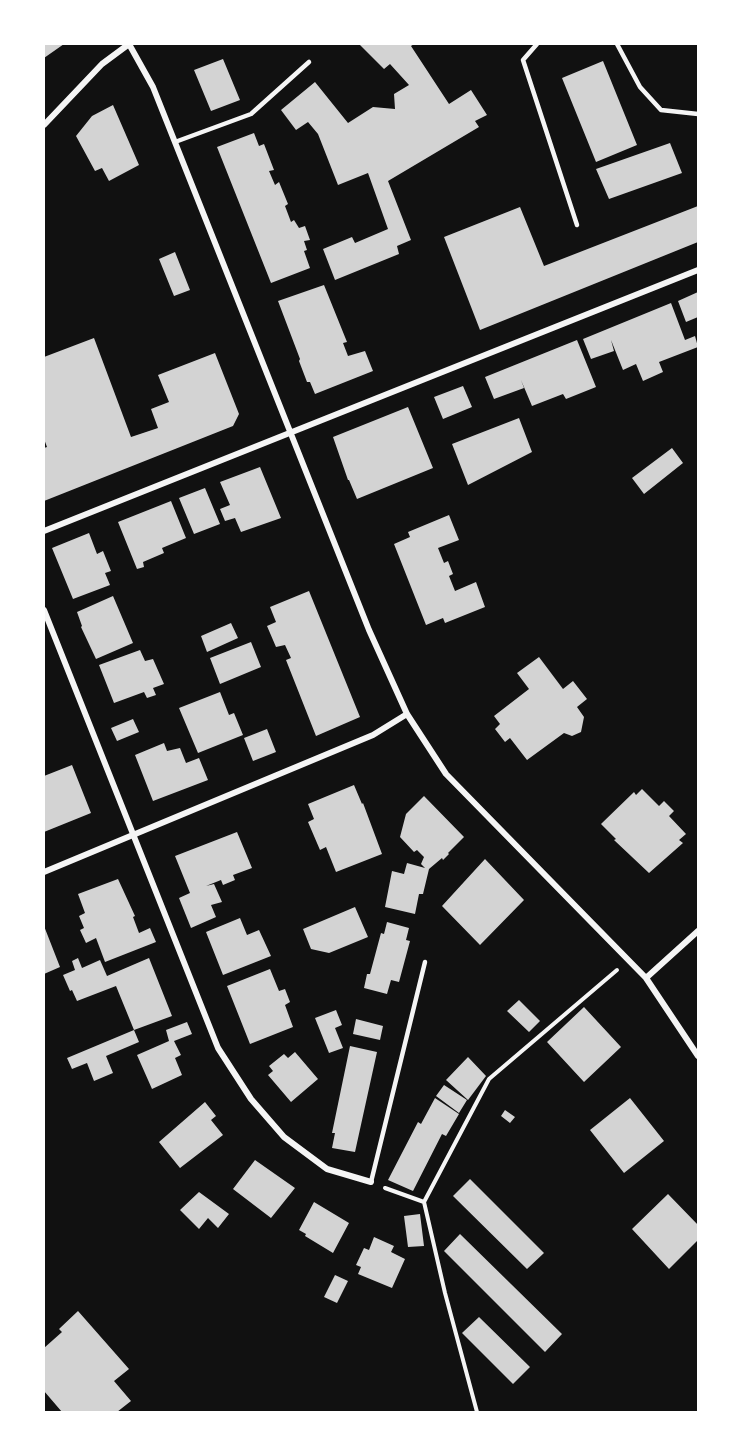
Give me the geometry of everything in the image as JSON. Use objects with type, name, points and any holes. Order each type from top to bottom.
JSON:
[{"type":"street","points":[[44,125],[102,64],[129,44],[153,87],[369,630],[407,714],[446,774],[646,978],[699,1056]]},
{"type":"street","points":[[44,531],[699,270]]},
{"type":"street","points":[[44,610],[218,1048],[251,1099],[284,1137],[327,1169],[371,1182]]},
{"type":"street","points":[[44,872],[373,735],[407,714]]},
{"type":"street","points":[[646,978],[699,931]]},
{"type":"lane","points":[[537,44],[523,60],[577,225]]},
{"type":"lane","points":[[617,44],[640,87],[661,110],[699,114]]},
{"type":"lane","points":[[175,142],[251,114],[309,62]]},
{"type":"lane","points":[[371,1182],[425,962]]},
{"type":"path","points":[[477,1413],[445,1293],[424,1202],[489,1079],[628,960]]},
{"type":"path","points":[[371,1182],[424,1202]]},
{"type":"building","points":[[44,44],[64,44],[44,58]]},
{"type":"building","points":[[359,44],[414,44],[411,46],[449,104],[471,90],[487,115],[475,121],[479,127],[388,181],[411,240],[397,246],[399,254],[335,280],[323,249],[352,237],[355,243],[388,229],[368,173],[338,185],[318,134],[308,122],[296,130],[281,110],[315,82],[348,123],[373,107],[395,109],[394,94],[409,85],[390,64],[384,69]]},
{"type":"building","points":[[223,59],[240,100],[211,111],[194,70]]},
{"type":"building","points":[[603,61],[637,145],[596,162],[562,78]]},
{"type":"building","points":[[113,105],[139,165],[109,181],[102,168],[95,171],[76,136],[92,116]]},
{"type":"building","points":[[254,133],[259,146],[264,144],[274,170],[269,171],[275,185],[279,182],[288,204],[285,206],[291,222],[294,220],[299,228],[305,226],[310,240],[304,241],[307,250],[304,251],[310,268],[271,283],[217,147]]},
{"type":"building","points":[[670,143],[682,173],[609,199],[596,169]]},
{"type":"building","points":[[698,206],[698,242],[480,330],[444,237],[520,207],[544,266]]},
{"type":"building","points":[[175,252],[190,290],[174,296],[159,259]]},
{"type":"building","points":[[324,285],[347,342],[343,343],[348,356],[365,351],[373,371],[315,394],[310,382],[307,382],[278,301]]},
{"type":"building","points":[[698,292],[698,317],[686,322],[678,301]]},
{"type":"building","points":[[671,303],[685,340],[695,336],[698,347],[659,362],[663,372],[643,381],[636,364],[623,370],[611,340],[614,351],[591,359],[583,339]]},
{"type":"building","points":[[94,338],[131,437],[158,428],[151,409],[169,402],[158,375],[215,353],[239,414],[233,426],[44,501],[44,448],[47,447],[44,439],[44,357]]},
{"type":"building","points":[[577,340],[596,387],[566,399],[563,394],[532,406],[521,380],[524,388],[494,399],[485,377]]},
{"type":"building","points":[[463,386],[472,407],[443,419],[434,397]]},
{"type":"building","points":[[408,407],[433,468],[357,499],[333,437]]},
{"type":"building","points":[[519,418],[532,452],[468,485],[452,444]]},
{"type":"building","points":[[672,448],[683,463],[644,494],[632,478]]},
{"type":"building","points":[[260,467],[281,518],[241,532],[235,518],[225,521],[220,509],[230,505],[220,482]]},
{"type":"building","points":[[205,488],[220,524],[194,534],[179,498]]},
{"type":"building","points":[[171,501],[186,538],[162,548],[164,553],[143,562],[144,567],[137,569],[118,522]]},
{"type":"building","points":[[449,515],[459,540],[438,548],[444,563],[448,561],[453,574],[449,576],[455,591],[476,582],[485,607],[445,623],[443,618],[426,625],[394,544],[410,537],[408,532]]},
{"type":"building","points":[[89,533],[97,554],[103,551],[111,571],[105,573],[110,585],[73,599],[52,548]]},
{"type":"building","points":[[309,591],[360,717],[316,736],[286,660],[291,658],[285,645],[276,647],[267,626],[276,622],[270,607]]},
{"type":"building","points":[[113,596],[133,643],[96,659],[81,627],[77,612]]},
{"type":"building","points":[[231,623],[238,638],[207,652],[201,636]]},
{"type":"building","points":[[251,642],[261,667],[220,684],[210,658]]},
{"type":"building","points":[[140,650],[145,661],[153,659],[164,684],[153,688],[156,695],[147,698],[144,692],[114,703],[99,665]]},
{"type":"building","points":[[539,657],[563,689],[573,681],[587,699],[577,707],[584,717],[581,732],[572,736],[564,733],[527,760],[510,738],[505,742],[495,729],[500,724],[494,716],[529,689],[517,673]]},
{"type":"building","points":[[220,692],[229,715],[234,713],[243,735],[198,753],[179,708]]},
{"type":"building","points":[[133,719],[139,732],[117,741],[111,728]]},
{"type":"building","points":[[267,729],[276,752],[253,761],[244,738]]},
{"type":"building","points":[[164,743],[167,751],[180,748],[186,763],[199,758],[208,780],[153,801],[135,755]]},
{"type":"building","points":[[72,765],[91,813],[44,832],[44,776]]},
{"type":"building","points":[[354,785],[382,854],[336,872],[326,847],[320,850],[308,822],[314,819],[308,804]]},
{"type":"building","points":[[642,789],[659,806],[664,801],[674,811],[669,816],[686,834],[679,840],[683,843],[649,873],[614,840],[616,839],[601,824],[634,792],[636,795]]},
{"type":"building","points":[[424,796],[464,837],[443,860],[442,858],[429,869],[423,894],[419,894],[415,914],[385,907],[392,871],[404,874],[407,863],[425,868],[421,864],[424,857],[417,850],[414,852],[400,837],[406,814]]},
{"type":"building","points":[[237,832],[252,868],[233,875],[235,880],[223,885],[221,880],[206,886],[214,884],[222,902],[211,905],[216,917],[191,928],[179,898],[190,893],[175,856]]},
{"type":"building","points":[[485,859],[524,900],[480,945],[442,906]]},
{"type":"building","points":[[118,879],[135,916],[133,917],[139,933],[150,928],[156,942],[105,962],[96,938],[86,943],[80,930],[84,928],[79,916],[85,913],[78,894]]},
{"type":"building","points":[[355,907],[368,937],[329,953],[311,949],[303,929]]},
{"type":"building","points":[[240,918],[247,935],[259,930],[271,956],[223,975],[206,932]]},
{"type":"building","points":[[387,922],[409,928],[406,940],[410,941],[399,982],[391,980],[387,994],[364,988],[381,933],[384,934]]},
{"type":"building","points":[[44,926],[60,967],[44,974]]},
{"type":"building","points":[[78,958],[82,968],[100,960],[107,976],[149,958],[172,1016],[134,1030],[116,986],[77,1001],[63,975],[75,970],[72,961]]},
{"type":"building","points":[[270,969],[279,991],[285,989],[290,1002],[285,1005],[293,1027],[250,1044],[227,986]]},
{"type":"building","points":[[519,1000],[540,1021],[529,1032],[507,1011]]},
{"type":"building","points":[[584,1007],[621,1047],[584,1082],[547,1042]]},
{"type":"building","points":[[336,1010],[342,1025],[335,1028],[343,1048],[329,1053],[315,1018]]},
{"type":"building","points":[[356,1019],[383,1026],[380,1040],[353,1034]]},
{"type":"building","points":[[187,1022],[192,1034],[174,1041],[181,1055],[175,1058],[182,1075],[152,1089],[137,1055],[169,1041],[166,1030]]},
{"type":"building","points":[[134,1030],[139,1042],[106,1056],[113,1073],[94,1081],[87,1063],[72,1069],[67,1058]]},
{"type":"building","points":[[350,1046],[377,1052],[355,1152],[332,1148],[335,1133],[332,1133]]},
{"type":"building","points":[[295,1052],[318,1079],[291,1102],[268,1075],[273,1071],[269,1066],[284,1054],[288,1058]]},
{"type":"building","points":[[468,1057],[486,1076],[468,1100],[446,1080]]},
{"type":"building","points":[[444,1085],[467,1100],[459,1113],[436,1096]]},
{"type":"building","points":[[435,1098],[459,1114],[446,1136],[442,1134],[413,1191],[388,1180],[418,1122],[421,1124]]},
{"type":"building","points":[[630,1098],[664,1141],[624,1173],[590,1130]]},
{"type":"building","points":[[205,1102],[216,1116],[211,1120],[223,1135],[180,1168],[159,1142]]},
{"type":"building","points":[[505,1110],[515,1117],[510,1123],[501,1116]]},
{"type":"building","points":[[255,1160],[295,1188],[271,1218],[233,1189]]},
{"type":"building","points":[[470,1179],[544,1253],[527,1269],[453,1196]]},
{"type":"building","points":[[199,1192],[229,1214],[218,1228],[208,1218],[199,1229],[180,1210]]},
{"type":"building","points":[[668,1194],[698,1225],[698,1240],[669,1269],[632,1229]]},
{"type":"building","points":[[314,1202],[349,1223],[333,1253],[299,1230]]},
{"type":"building","points":[[420,1214],[424,1246],[408,1247],[404,1216]]},
{"type":"building","points":[[460,1234],[562,1334],[545,1352],[444,1251]]},
{"type":"building","points":[[374,1237],[394,1246],[391,1252],[405,1259],[392,1288],[358,1274],[361,1267],[356,1265],[364,1248],[369,1250]]},
{"type":"building","points":[[335,1275],[348,1281],[337,1303],[324,1297]]},
{"type":"building","points":[[78,1311],[129,1369],[114,1381],[131,1401],[117,1412],[62,1412],[44,1391],[44,1348],[62,1332],[59,1329]]},
{"type":"building","points":[[479,1317],[530,1367],[513,1384],[462,1333]]}]
